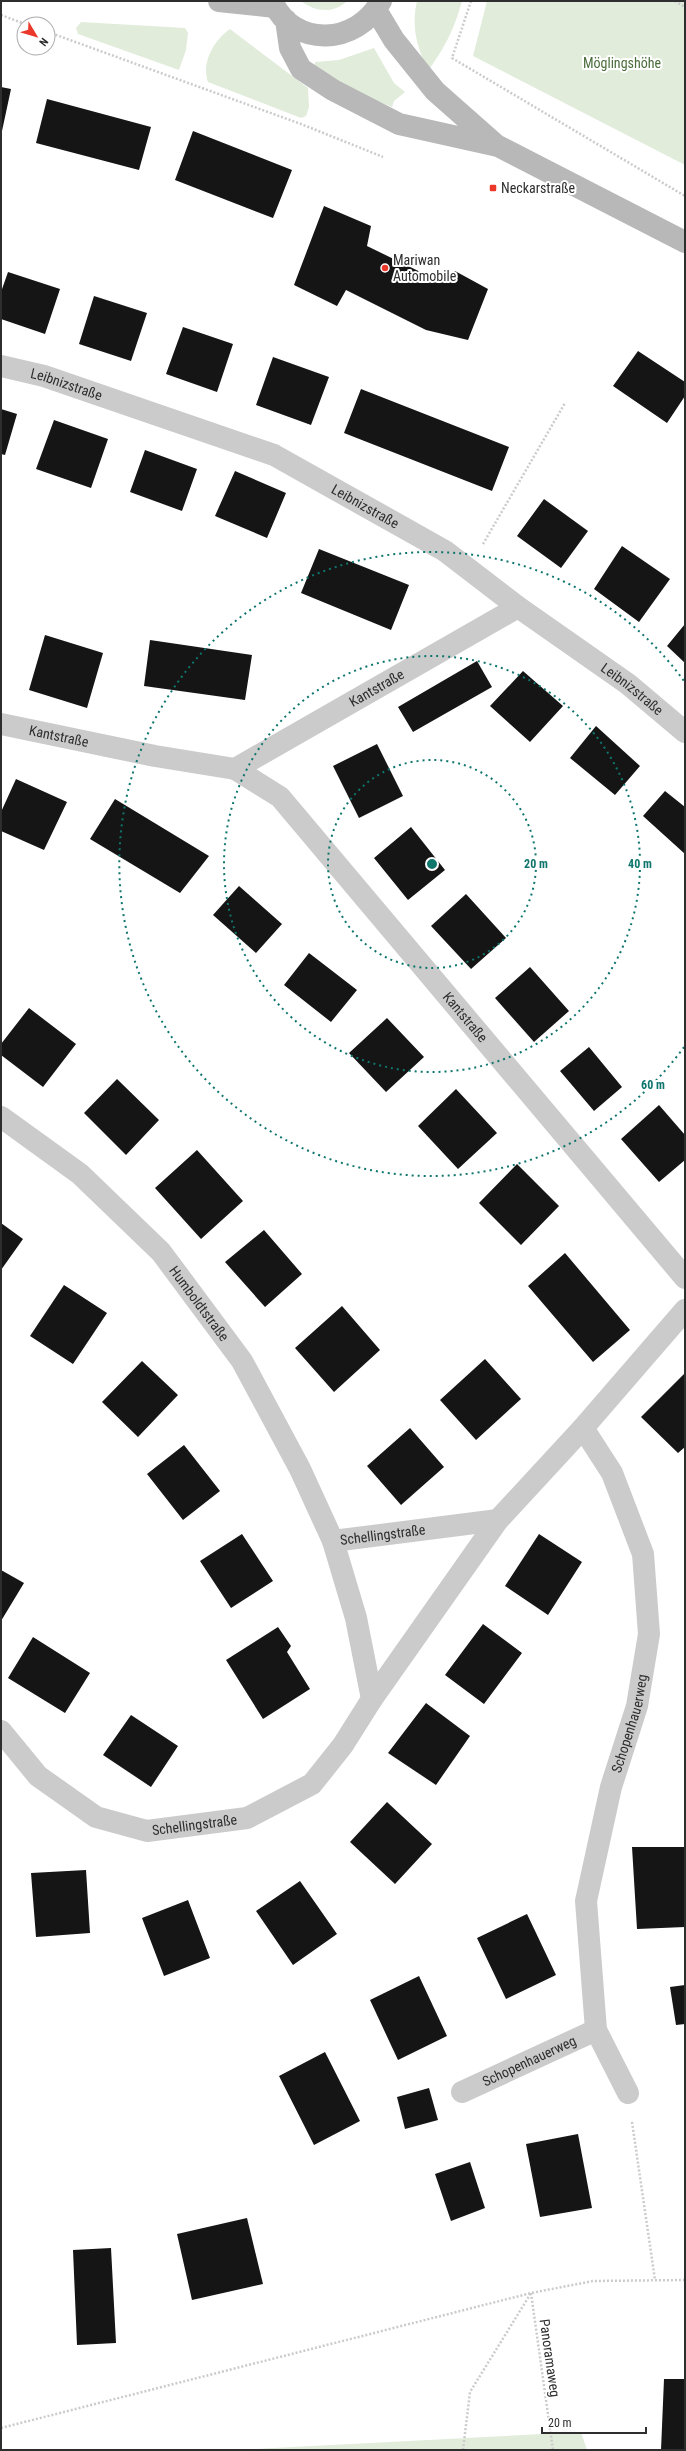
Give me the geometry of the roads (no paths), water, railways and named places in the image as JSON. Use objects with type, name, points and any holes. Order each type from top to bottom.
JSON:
[{"type":"main road","points":[[219,1],[277,9],[309,34],[333,36],[351,31],[364,22],[378,6],[394,40],[435,91],[498,146],[685,242]]},
{"type":"main road","points":[[277,9],[290,48],[301,69],[333,90],[400,124],[498,146]]},
{"type":"street","name":"Leibnizstraße","points":[[1,366],[44,376],[274,455],[445,551],[518,607],[628,684],[685,732]]},
{"type":"street","name":"Kantstraße","points":[[235,769],[518,607]]},
{"type":"street","name":"Kantstraße","points":[[1,724],[155,756],[235,769],[280,797],[685,1278]]},
{"type":"street","name":"Humboldtstraße","points":[[1,1117],[80,1174],[161,1252],[242,1361],[300,1469],[333,1541]]},
{"type":"street","name":"Schellingstraße","points":[[1,1731],[38,1776],[96,1818],[147,1831],[247,1818],[312,1784],[343,1745],[372,1699],[498,1520],[583,1428],[685,1310]]},
{"type":"street","name":"Schopenhauerweg","points":[[583,1428],[612,1473],[643,1554],[650,1634],[636,1706],[611,1787],[586,1901],[596,2030],[628,2092]]},
{"type":"street","name":"Schellingstraße","points":[[372,1699],[356,1618],[333,1541],[498,1520]]},
{"type":"street","name":"Schopenhauerweg","points":[[462,2092],[596,2030]]},
{"type":"place","name":"Neckarstraße","points":[[493,188]]},
{"type":"place","name":"Mariwan Automobile","points":[[385,268]]},
{"type":"park label","name":"Möglingshöhe","points":[[622,63]]}]
